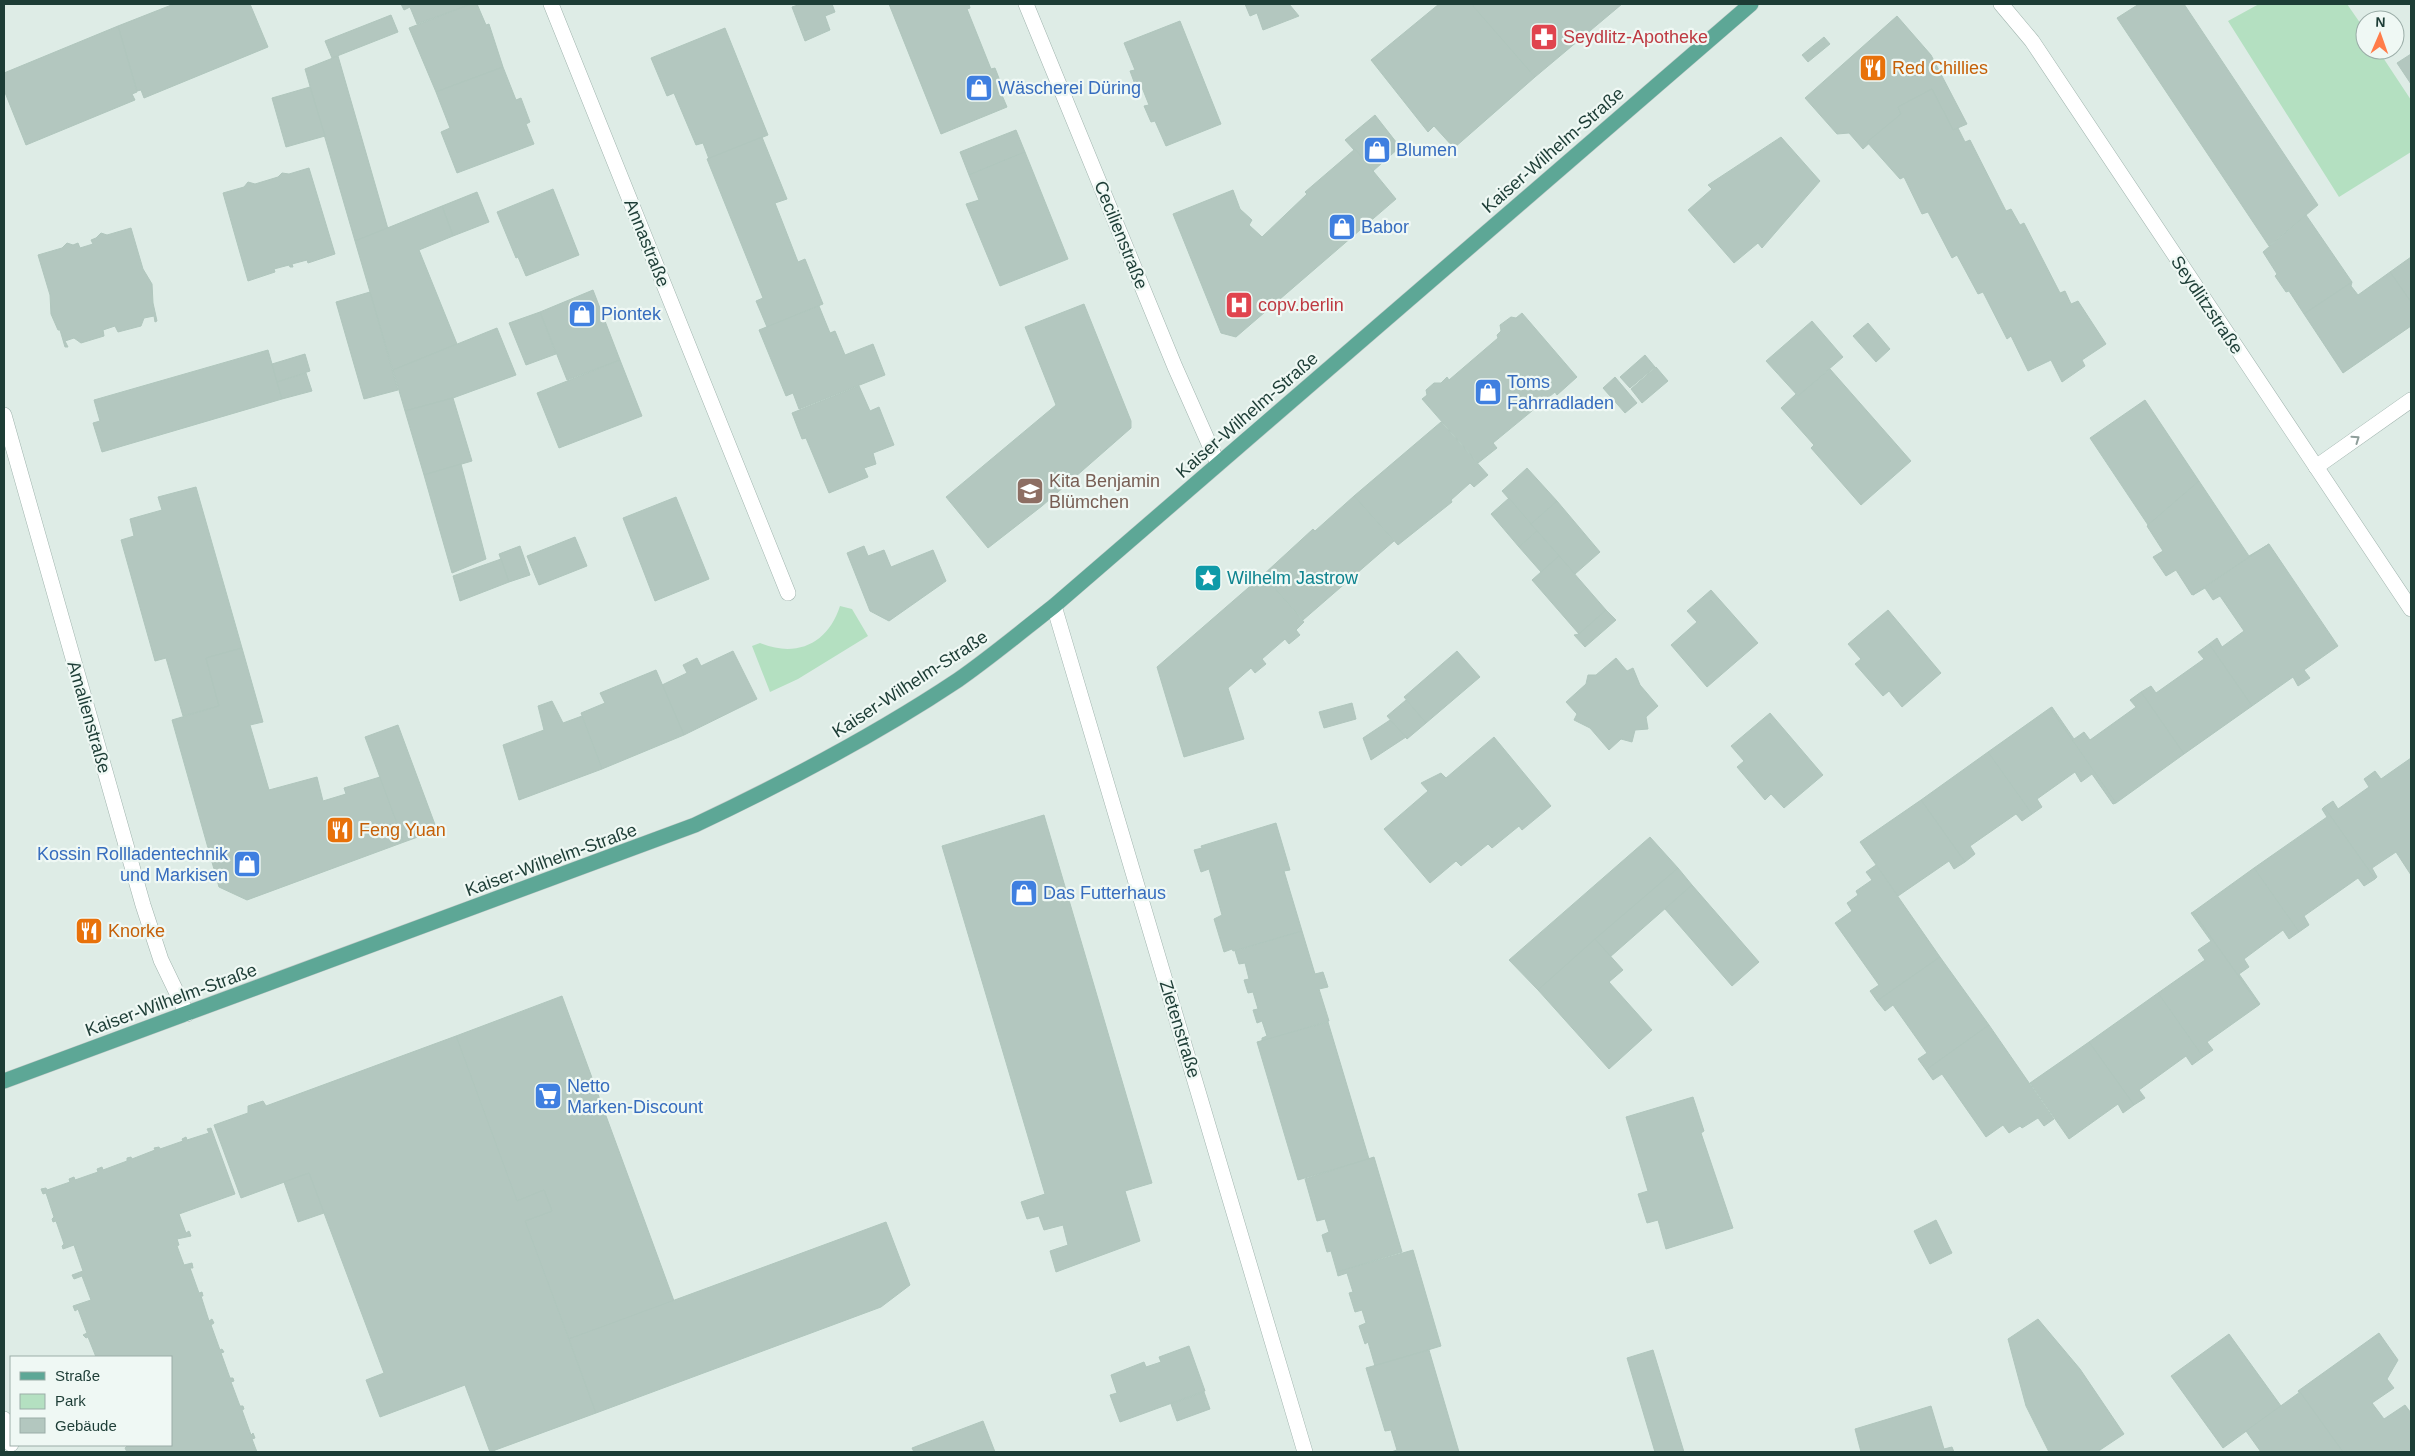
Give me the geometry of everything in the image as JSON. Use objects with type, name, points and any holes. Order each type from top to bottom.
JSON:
[{"type":"main road","name":"Kaiser-Wilhelm-Straße","points":[[4,1081],[695,825],[780,785],[890,723],[959,679],[1054,606],[1751,4]]},
{"type":"street","name":"Annastraße","points":[[551,4],[788,592]]},
{"type":"street","name":"Cecilienstraße","points":[[1026,4],[1175,367],[1218,464]]},
{"type":"street","name":"Seydlitzstraße","points":[[2001,4],[2032,41],[2411,609]]},
{"type":"street","points":[[2316,467],[2411,400]]},
{"type":"street","name":"Amalienstraße","points":[[4,415],[143,905],[161,960],[187,1014]]},
{"type":"street","name":"Zietenstraße","points":[[1054,606],[1305,1452]]},
{"type":"street","points":[[4,1419],[10,1440]]},
{"type":"green space","points":[[2259,4],[2347,4],[2355,16],[2355,60],[2385,60],[2411,100],[2411,152],[2339,197],[2228,21]]},
{"type":"green space","points":[[840,606],[852,609],[868,636],[798,679],[770,692],[752,646],[760,643],[786,649],[798,648],[809,644],[828,630]]},
{"type":"building","points":[[174,4],[250,4],[268,47],[144,98],[141,90],[137,91],[118,26]]},
{"type":"building","points":[[401,4],[471,4],[417,24],[410,7],[404,10]]},
{"type":"building","points":[[471,4],[477,4],[486,25],[489,24],[503,67],[436,92],[409,28]]},
{"type":"building","points":[[801,4],[832,4],[835,12],[825,16],[830,30],[805,41],[792,7]]},
{"type":"building","points":[[889,4],[969,4],[970,8],[967,9],[991,69],[995,68],[1002,86],[999,88],[1007,107],[941,134]]},
{"type":"building","points":[[1245,4],[1289,4],[1299,16],[1263,30],[1257,13],[1250,16]]},
{"type":"building","points":[[1439,4],[1472,4],[1535,77],[1454,148],[1434,126],[1428,132],[1371,60]]},
{"type":"building","points":[[1475,4],[1622,4],[1535,77],[1473,6]]},
{"type":"building","points":[[2139,4],[2184,4],[2318,205],[2269,246],[2117,18]]},
{"type":"building","points":[[391,15],[398,32],[332,58],[325,41]]},
{"type":"building","points":[[1897,16],[1931,55],[1967,124],[1953,130],[1932,89],[1898,107],[1901,114],[1863,149],[1849,133],[1837,134],[1805,98]]},
{"type":"building","points":[[1180,21],[1221,124],[1166,146],[1155,121],[1151,122],[1144,106],[1149,105],[1141,85],[1136,87],[1130,71],[1135,70],[1124,43]]},
{"type":"building","points":[[118,26],[137,92],[132,94],[135,100],[26,145],[4,90],[4,73]]},
{"type":"building","points":[[725,28],[768,135],[709,159],[703,143],[696,145],[674,93],[667,96],[651,58]]},
{"type":"building","points":[[1824,37],[1830,44],[1808,62],[1802,55]]},
{"type":"building","points":[[2411,54],[2411,84],[2397,63],[2405,60],[2405,58]]},
{"type":"building","points":[[338,56],[388,229],[355,241],[305,69]]},
{"type":"building","points":[[503,67],[516,100],[521,98],[530,122],[526,124],[534,144],[457,173],[441,132],[450,128],[436,92]]},
{"type":"building","points":[[310,87],[325,136],[286,147],[272,98]]},
{"type":"building","points":[[1932,89],[1953,130],[1958,128],[1965,142],[1970,140],[2006,211],[2011,209],[2020,225],[2024,223],[2060,293],[2065,291],[2071,304],[2078,301],[2106,344],[2082,360],[2085,366],[2062,382],[2051,360],[2028,371],[2011,336],[2007,339],[1983,292],[1978,294],[1957,255],[1952,258],[1928,212],[1922,214],[1904,177],[1900,179],[1867,142],[1901,114],[1898,107]]},
{"type":"building","points":[[1375,115],[1400,147],[1373,171],[1345,140]]},
{"type":"building","points":[[1016,130],[1025,152],[969,175],[960,152]]},
{"type":"building","points":[[762,137],[787,199],[775,203],[798,262],[805,259],[823,304],[767,327],[756,301],[763,298],[707,159]]},
{"type":"building","points":[[1781,137],[1820,181],[1762,248],[1758,243],[1734,263],[1688,210],[1712,189],[1708,185]]},
{"type":"building","points":[[1355,149],[1396,199],[1236,337],[1221,333],[1173,214],[1233,190],[1240,209],[1252,220],[1249,225],[1262,237],[1307,194],[1305,192]]},
{"type":"building","points":[[1025,152],[1068,259],[1000,286],[966,204],[979,200],[969,175]]},
{"type":"building","points":[[309,168],[335,254],[308,263],[307,260],[292,264],[293,267],[289,265],[274,269],[275,272],[248,281],[223,193],[244,187],[248,182],[255,184],[278,177],[282,173],[289,174]]},
{"type":"building","points":[[553,189],[579,255],[526,276],[518,257],[516,258],[497,212]]},
{"type":"building","points":[[477,192],[489,222],[453,236],[442,206]]},
{"type":"building","points":[[442,206],[453,236],[419,250],[457,344],[393,370],[355,241]]},
{"type":"building","points":[[2306,215],[2352,282],[2304,314],[2289,291],[2286,292],[2275,276],[2277,274],[2263,252]]},
{"type":"building","points":[[131,228],[143,269],[152,284],[153,303],[157,321],[155,322],[154,316],[144,318],[141,326],[118,332],[115,326],[103,330],[104,336],[81,343],[74,338],[65,341],[68,347],[65,347],[60,330],[58,330],[51,314],[50,295],[38,255],[62,248],[67,243],[73,245],[78,243],[80,248],[93,244],[91,240],[101,233],[107,235]]},
{"type":"building","points":[[2411,257],[2411,302],[2390,272]]},
{"type":"building","points":[[2390,272],[2411,302],[2411,326],[2343,373],[2304,314],[2352,282],[2351,286],[2358,295]]},
{"type":"building","points":[[593,290],[620,360],[567,380],[540,312]]},
{"type":"building","points":[[370,292],[398,390],[364,399],[336,302]]},
{"type":"building","points":[[1084,304],[1131,421],[1131,428],[1042,506],[988,548],[946,497],[1056,405],[1025,327]]},
{"type":"building","points":[[819,306],[830,333],[835,331],[845,355],[873,344],[885,375],[799,409],[793,393],[786,396],[759,330]]},
{"type":"building","points":[[540,312],[556,354],[526,365],[509,323]]},
{"type":"building","points":[[1522,313],[1577,377],[1557,395],[1555,392],[1493,443],[1497,448],[1478,463],[1422,399],[1427,395],[1426,390],[1434,383],[1441,383],[1447,377],[1449,380],[1498,338],[1497,335],[1501,331],[1500,325],[1511,317],[1516,318]]},
{"type":"building","points":[[1812,321],[1843,357],[1798,396],[1766,361]]},
{"type":"building","points":[[1868,323],[1890,349],[1876,362],[1853,336]]},
{"type":"building","points":[[497,328],[516,375],[453,398],[405,411],[393,370]]},
{"type":"building","points":[[268,350],[282,399],[102,452],[93,423],[100,421],[94,400]]},
{"type":"building","points":[[305,354],[310,371],[277,382],[272,364]]},
{"type":"building","points":[[1645,355],[1655,367],[1630,388],[1620,377]]},
{"type":"building","points":[[620,360],[642,416],[559,448],[537,393]]},
{"type":"building","points":[[1656,367],[1668,381],[1642,403],[1631,389]]},
{"type":"building","points":[[1830,369],[1911,461],[1861,505],[1811,448],[1814,445],[1781,408],[1796,394],[1798,396]]},
{"type":"building","points":[[306,373],[312,391],[282,399],[277,382]]},
{"type":"building","points":[[1615,377],[1637,403],[1625,413],[1603,388]]},
{"type":"building","points":[[859,386],[870,411],[879,407],[894,445],[873,453],[876,464],[864,468],[868,477],[829,493],[806,438],[802,439],[792,413]]},
{"type":"building","points":[[453,398],[472,461],[424,475],[405,411]]},
{"type":"building","points":[[2145,400],[2199,481],[2148,525],[2090,438]]},
{"type":"building","points":[[1441,422],[1488,475],[1474,487],[1470,483],[1451,500],[1452,502],[1398,545],[1354,496]]},
{"type":"building","points":[[461,464],[486,559],[452,573],[424,475]]},
{"type":"building","points":[[1527,468],[1557,501],[1531,524],[1502,491]]},
{"type":"building","points":[[2199,481],[2249,556],[2269,544],[2192,595],[2176,570],[2166,576],[2153,557],[2163,551],[2147,526]]},
{"type":"building","points":[[196,487],[242,648],[206,658],[219,706],[183,716],[166,658],[155,661],[121,540],[134,536],[130,519],[162,510],[158,497]]},
{"type":"building","points":[[1354,496],[1394,541],[1303,620],[1263,575],[1313,529],[1315,531]]},
{"type":"building","points":[[676,497],[709,579],[655,601],[623,518]]},
{"type":"building","points":[[1509,498],[1537,531],[1519,547],[1491,514]]},
{"type":"building","points":[[1557,501],[1600,552],[1575,574],[1531,524]]},
{"type":"building","points":[[1537,531],[1559,556],[1541,572],[1519,547]]},
{"type":"building","points":[[575,537],[587,566],[539,585],[527,556]]},
{"type":"building","points":[[2269,544],[2338,646],[2304,670],[2310,678],[2298,686],[2293,677],[2252,706],[2209,644],[2217,638],[2222,647],[2244,631],[2220,596],[2213,600],[2205,588],[2193,595]]},
{"type":"building","points":[[520,546],[530,575],[509,582],[499,554]]},
{"type":"building","points":[[864,546],[868,556],[884,550],[891,567],[933,550],[946,581],[889,621],[870,611],[847,553]]},
{"type":"building","points":[[1559,556],[1606,610],[1579,634],[1532,580]]},
{"type":"building","points":[[501,559],[509,582],[460,601],[453,576]]},
{"type":"building","points":[[1263,575],[1304,622],[1296,630],[1300,635],[1289,644],[1285,639],[1262,659],[1266,664],[1255,673],[1251,668],[1228,688],[1244,739],[1184,757],[1157,667]]},
{"type":"building","points":[[1711,590],[1758,643],[1707,687],[1671,645],[1697,622],[1687,611]]},
{"type":"building","points":[[1606,610],[1616,620],[1585,647],[1574,635],[1579,634]]},
{"type":"building","points":[[1888,610],[1941,673],[1902,707],[1889,691],[1883,696],[1855,664],[1861,659],[1848,644]]},
{"type":"building","points":[[2209,644],[2252,706],[2184,754],[2141,692],[2151,686],[2156,693],[2204,659],[2198,652]]},
{"type":"building","points":[[242,648],[263,722],[250,725],[269,790],[317,777],[323,801],[346,794],[344,788],[380,777],[404,842],[247,900],[219,887],[172,720],[219,706],[206,658]]},
{"type":"building","points":[[733,651],[757,699],[684,735],[662,685],[687,673],[683,665],[697,658],[701,666]]},
{"type":"building","points":[[1457,651],[1480,677],[1426,723],[1404,697]]},
{"type":"building","points":[[1616,658],[1627,671],[1633,668],[1640,685],[1658,706],[1646,717],[1648,729],[1635,730],[1632,742],[1621,739],[1609,750],[1590,728],[1574,720],[1577,714],[1566,702],[1586,684],[1588,675],[1596,675]]},
{"type":"building","points":[[656,670],[684,735],[602,769],[581,713],[605,703],[600,693]]},
{"type":"building","points":[[2141,692],[2184,754],[2116,803],[2050,708],[2052,707],[2074,739],[2084,732],[2090,740],[2136,707],[2130,700]]},
{"type":"building","points":[[1406,700],[1426,723],[1407,739],[1387,716]]},
{"type":"building","points":[[552,701],[563,723],[582,716],[602,769],[519,800],[503,745],[544,730],[538,706]]},
{"type":"building","points":[[1352,703],[1356,719],[1324,728],[1319,712]]},
{"type":"building","points":[[2050,708],[2116,803],[2113,804],[2092,774],[2081,782],[2075,772],[2037,799],[2042,807],[2032,814],[1988,752]]},
{"type":"building","points":[[1770,713],[1823,775],[1784,808],[1771,794],[1765,800],[1737,767],[1744,761],[1731,746]]},
{"type":"building","points":[[1390,720],[1406,737],[1371,760],[1363,738]]},
{"type":"building","points":[[398,725],[437,830],[404,842],[365,737]]},
{"type":"building","points":[[1494,737],[1551,806],[1522,830],[1519,826],[1492,848],[1488,844],[1461,866],[1456,861],[1430,883],[1384,829],[1428,791],[1421,783],[1441,773],[1446,778]]},
{"type":"building","points":[[1988,752],[2032,814],[2022,821],[2016,814],[1970,846],[1975,854],[1965,862],[1921,800]]},
{"type":"building","points":[[2411,758],[2411,875],[2396,852],[2372,868],[2377,877],[2375,879],[2324,807],[2333,801],[2338,809],[2369,787],[2364,779],[2375,771],[2381,779]]},
{"type":"building","points":[[1921,800],[1965,862],[1954,869],[1949,861],[1898,896],[1860,842]]},
{"type":"building","points":[[2324,807],[2375,879],[2364,886],[2358,878],[2304,916],[2309,925],[2299,932],[2254,868],[2327,817],[2322,809]]},
{"type":"building","points":[[1044,815],[1152,1183],[1125,1191],[1140,1241],[1056,1272],[1050,1251],[1068,1245],[1063,1225],[1044,1230],[1039,1216],[1027,1219],[1021,1202],[1045,1194],[942,846]]},
{"type":"building","points":[[1276,823],[1290,870],[1284,871],[1302,931],[1224,952],[1214,919],[1222,915],[1209,869],[1201,872],[1194,850],[1202,848],[1201,846]]},
{"type":"building","points":[[1650,837],[1678,868],[1538,990],[1509,960]]},
{"type":"building","points":[[1876,865],[1940,957],[1877,1001],[1870,991],[1879,985],[1835,923],[1852,911],[1847,903],[1858,895],[1856,891],[1872,880],[1866,872]]},
{"type":"building","points":[[1678,868],[1692,885],[1610,957],[1595,939]]},
{"type":"building","points":[[2254,868],[2299,932],[2289,939],[2283,930],[2244,959],[2249,967],[2239,974],[2259,1005],[2193,912]]},
{"type":"building","points":[[1692,885],[1759,962],[1732,986],[1665,909]]},
{"type":"building","points":[[2193,912],[2259,1005],[2207,1042],[2213,1050],[2203,1057],[2158,993],[2205,960],[2198,950],[2211,941],[2191,913]]},
{"type":"building","points":[[1302,931],[1315,974],[1323,972],[1328,987],[1319,989],[1329,1021],[1262,1041],[1262,1038],[1267,1036],[1262,1021],[1257,1023],[1253,1010],[1258,1009],[1253,992],[1248,993],[1244,980],[1249,979],[1245,963],[1239,964],[1235,951]]},
{"type":"building","points":[[1595,939],[1623,970],[1609,982],[1652,1030],[1609,1069],[1538,990]]},
{"type":"building","points":[[1940,957],[1989,1025],[1926,1070],[1918,1059],[1927,1053],[1893,1005],[1885,1011],[1877,1001]]},
{"type":"building","points":[[2158,993],[2203,1057],[2192,1065],[2186,1056],[2139,1090],[2145,1098],[2134,1105],[2089,1042]]},
{"type":"building","points":[[562,996],[674,1301],[569,1339],[525,1221],[552,1211],[544,1190],[517,1201],[456,1036]]},
{"type":"building","points":[[1328,1022],[1369,1159],[1298,1180],[1257,1042]]},
{"type":"building","points":[[1989,1025],[2054,1119],[2044,1126],[2038,1118],[2022,1128],[2020,1126],[2009,1133],[2003,1125],[1986,1137],[1942,1074],[1933,1080],[1926,1070]]},
{"type":"building","points":[[456,1036],[517,1201],[544,1190],[552,1211],[525,1221],[596,1413],[490,1452],[465,1385],[380,1417],[366,1380],[384,1373],[309,1173],[241,1198],[214,1125],[248,1113],[248,1106],[263,1101],[266,1106]]},
{"type":"building","points":[[2089,1042],[2134,1105],[2123,1113],[2118,1104],[2069,1139],[2030,1083]]},
{"type":"building","points":[[1693,1097],[1704,1131],[1701,1133],[1733,1228],[1666,1249],[1658,1220],[1647,1223],[1638,1194],[1648,1191],[1626,1117]]},
{"type":"building","points":[[211,1128],[235,1194],[179,1214],[186,1233],[189,1231],[191,1236],[177,1239],[179,1245],[177,1246],[184,1265],[192,1263],[193,1268],[190,1268],[199,1293],[202,1292],[203,1296],[201,1296],[209,1321],[212,1319],[214,1323],[211,1325],[220,1350],[222,1349],[224,1352],[221,1353],[230,1378],[233,1378],[234,1381],[231,1382],[240,1406],[243,1406],[244,1409],[242,1410],[251,1435],[253,1433],[255,1438],[252,1439],[257,1452],[127,1452],[125,1448],[127,1446],[172,1446],[172,1356],[96,1356],[88,1337],[86,1338],[83,1335],[87,1333],[78,1309],[75,1311],[73,1306],[91,1300],[82,1276],[74,1279],[72,1275],[83,1271],[74,1245],[63,1249],[62,1246],[64,1244],[56,1221],[53,1222],[52,1219],[54,1217],[46,1193],[43,1194],[41,1189],[46,1188],[47,1190],[70,1182],[69,1179],[74,1177],[75,1180],[98,1172],[97,1169],[102,1167],[103,1170],[127,1161],[127,1158],[131,1157],[132,1159],[155,1150],[154,1148],[159,1147],[160,1149],[183,1141],[182,1139],[186,1137],[187,1140],[209,1133],[207,1129]]},
{"type":"building","points":[[1374,1157],[1402,1252],[1337,1272],[1331,1251],[1327,1252],[1322,1235],[1329,1232],[1325,1219],[1317,1221],[1305,1179]]},
{"type":"building","points":[[309,1173],[324,1213],[298,1222],[284,1182]]},
{"type":"building","points":[[1936,1220],[1952,1253],[1930,1264],[1914,1231]]},
{"type":"building","points":[[886,1222],[910,1285],[881,1307],[596,1413],[569,1339]]},
{"type":"building","points":[[1413,1250],[1441,1346],[1375,1366],[1368,1342],[1365,1344],[1359,1326],[1366,1323],[1362,1310],[1355,1312],[1349,1293],[1353,1292],[1347,1273],[1338,1276],[1337,1272]]},
{"type":"building","points":[[2038,1319],[2080,1369],[2124,1434],[2097,1452],[2049,1452],[2026,1406],[2008,1339]]},
{"type":"building","points":[[2379,1333],[2398,1360],[2387,1379],[2394,1388],[2372,1403],[2384,1419],[2405,1405],[2411,1413],[2411,1452],[2343,1452],[2298,1391]]},
{"type":"building","points":[[2229,1334],[2281,1406],[2223,1448],[2171,1376]]},
{"type":"building","points":[[1189,1346],[1205,1391],[1120,1422],[1110,1395],[1117,1393],[1111,1375],[1144,1362],[1146,1367],[1161,1362],[1159,1357]]},
{"type":"building","points":[[1429,1350],[1459,1452],[1391,1452],[1397,1450],[1391,1430],[1385,1431],[1366,1368]]},
{"type":"building","points":[[1653,1350],[1684,1452],[1655,1452],[1627,1358]]},
{"type":"building","points":[[1204,1392],[1210,1409],[1177,1421],[1171,1404]]},
{"type":"building","points":[[2300,1392],[2343,1452],[2261,1452],[2246,1431]]},
{"type":"building","points":[[1931,1406],[1944,1449],[1952,1447],[1954,1452],[1861,1452],[1855,1429]]},
{"type":"building","points":[[983,1421],[995,1452],[914,1452],[912,1448]]},
{"type":"place","name":"Seydlitz-Apotheke","points":[[1544,37]]},
{"type":"place","name":"Red Chillies","points":[[1873,68]]},
{"type":"place","name":"Wäscherei Düring","points":[[979,88]]},
{"type":"place","name":"Blumen","points":[[1377,150]]},
{"type":"place","name":"Babor","points":[[1342,227]]},
{"type":"place","name":"copv.berlin","points":[[1239,305]]},
{"type":"place","name":"Piontek","points":[[582,314]]},
{"type":"place","name":"Toms Fahrradladen","points":[[1488,392]]},
{"type":"place","name":"Kita Benjamin Blümchen","points":[[1030,491]]},
{"type":"place","name":"Wilhelm Jastrow","points":[[1208,578]]},
{"type":"place","name":"Feng Yuan","points":[[340,830]]},
{"type":"place","name":"Kossin Rollladentechnik und Markisen","points":[[247,864]]},
{"type":"place","name":"Das Futterhaus","points":[[1024,893]]},
{"type":"place","name":"Knorke","points":[[89,931]]},
{"type":"place","name":"Netto Marken-Discount","points":[[548,1096]]}]
